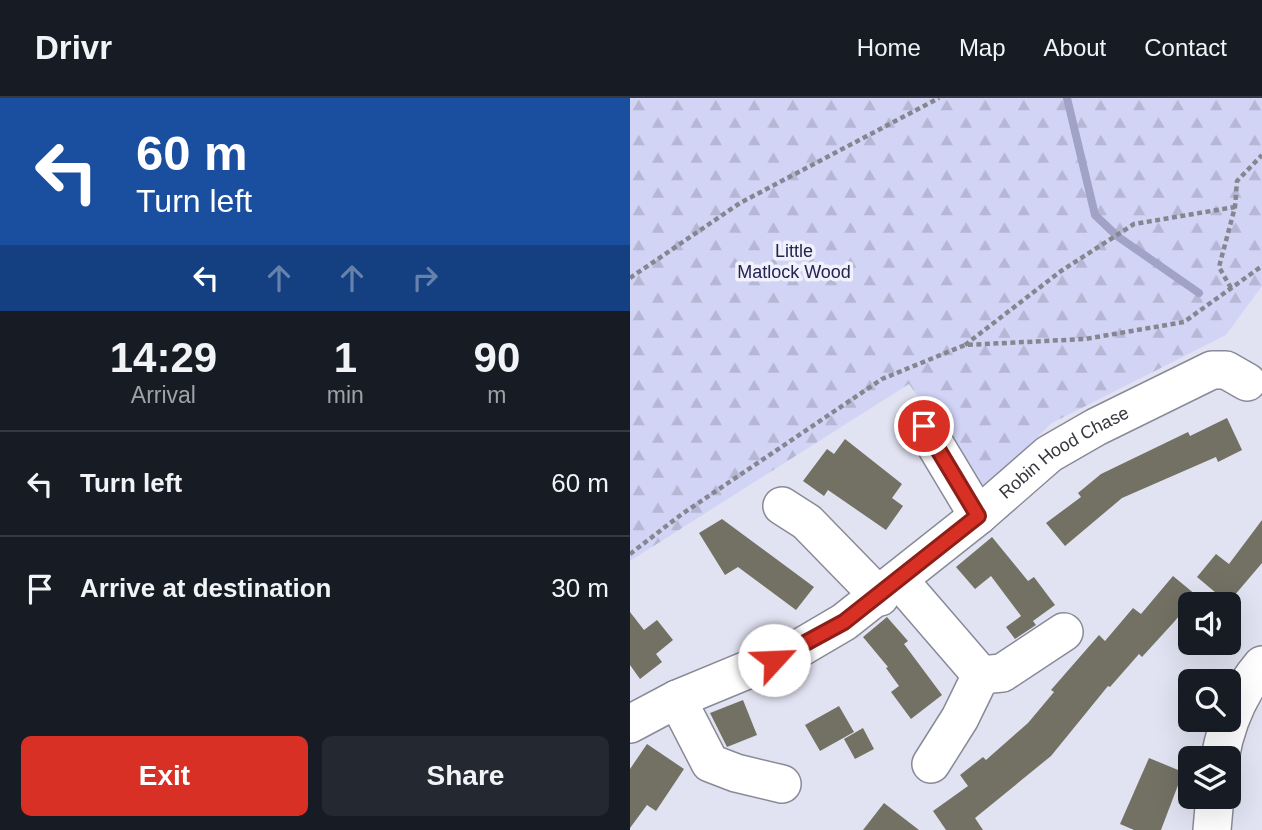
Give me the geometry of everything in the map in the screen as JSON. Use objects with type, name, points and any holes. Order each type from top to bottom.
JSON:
[{"type":"street","name":"Robin Hood Chase","points":[[630,724],[677,699],[798,649],[890,588],[1049,454],[1096,427],[1212,370],[1226,370],[1247,382]]},
{"type":"street","points":[[924,426],[978,516]]},
{"type":"street","points":[[782,506],[807,522],[890,588],[981,675],[1002,673],[1064,632]]},
{"type":"street","points":[[1223,746],[1230,716],[1262,665]]},
{"type":"street","points":[[931,764],[960,718],[981,675]]},
{"type":"street","points":[[677,699],[710,763],[736,773],[782,783]]},
{"type":"street","points":[[1212,830],[1214,809]]},
{"type":"path","points":[[630,278],[740,203],[939,98]]},
{"type":"path","points":[[1231,288],[1219,267],[1235,207],[1237,181],[1262,155]]},
{"type":"path","points":[[965,345],[1061,271],[1133,224],[1235,207]]},
{"type":"path","points":[[630,554],[682,514],[860,392],[924,360],[965,345],[1085,339],[1184,322],[1262,266]]},
{"type":"green space","name":"Little Matlock Wood","points":[[630,98],[1262,98],[1262,286],[1226,335],[1052,423],[983,489],[909,384],[630,561]]},
{"type":"building","points":[[1227,418],[1242,450],[1218,462],[1216,457],[1122,498],[1065,546],[1046,523],[1081,497],[1078,493],[1101,474],[1188,432],[1190,436]]},
{"type":"building","points":[[845,439],[902,484],[892,498],[903,506],[886,530],[828,490],[824,496],[803,481],[827,449],[834,454]]},
{"type":"building","points":[[722,519],[814,587],[796,610],[738,567],[725,575],[699,533]]},
{"type":"building","points":[[1262,520],[1262,563],[1237,592],[1215,592],[1197,577],[1216,554],[1229,564]]},
{"type":"building","points":[[992,537],[1028,581],[1034,577],[1055,605],[1033,621],[1036,625],[1015,639],[1006,627],[1021,616],[991,576],[975,589],[956,567]]},
{"type":"building","points":[[1173,576],[1192,592],[1178,592],[1178,617],[1142,657],[1139,654],[1110,687],[1108,686],[1051,756],[975,818],[983,830],[946,830],[933,811],[968,786],[960,775],[983,757],[986,760],[1028,723],[1054,692],[1051,690],[1099,635],[1105,641],[1133,608],[1141,614]]},
{"type":"building","points":[[630,612],[644,630],[657,620],[673,640],[656,654],[662,662],[640,679],[630,665]]},
{"type":"building","points":[[887,617],[908,641],[904,644],[942,695],[911,719],[891,692],[899,686],[886,668],[888,667],[863,637]]},
{"type":"building","points":[[743,700],[757,735],[727,747],[710,713]]},
{"type":"building","points":[[839,706],[854,732],[820,751],[805,725]]},
{"type":"building","points":[[863,728],[874,749],[855,759],[844,739]]},
{"type":"building","points":[[647,744],[684,769],[656,811],[647,805],[630,828],[630,769]]},
{"type":"building","points":[[1149,758],[1178,770],[1178,785],[1161,830],[1134,830],[1120,824]]},
{"type":"building","points":[[884,803],[919,830],[863,830]]},
{"type":"waterway","points":[[1067,98],[1095,215],[1117,236],[1199,293]]},
{"type":"route","points":[[774,660],[844,622],[880,597],[978,516],[924,426]]}]
